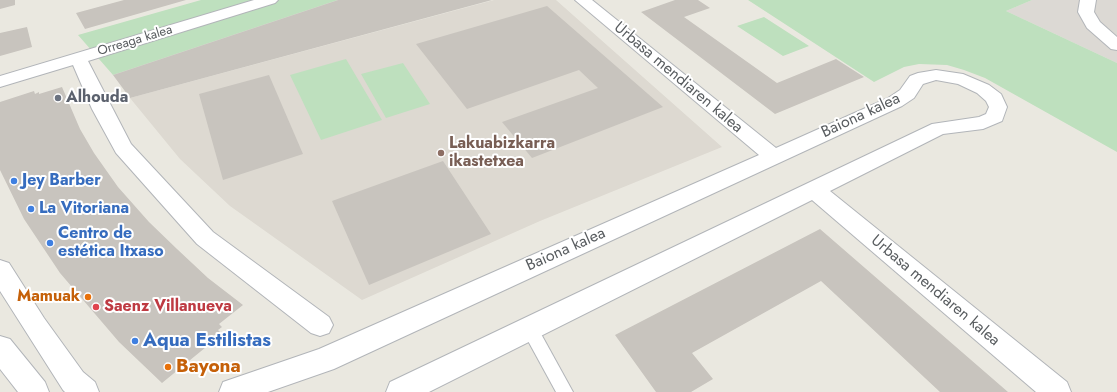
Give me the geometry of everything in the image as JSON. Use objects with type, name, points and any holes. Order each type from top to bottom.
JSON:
[{"type":"street","name":"Orreaga kalea","points":[[0,82],[270,0]]},
{"type":"street","name":"Urbasa mendiaren kalea","points":[[583,0],[773,156]]},
{"type":"street","points":[[1088,0],[1086,12],[1093,25],[1117,45]]},
{"type":"street","points":[[78,58],[102,109],[123,148],[206,238],[320,325]]},
{"type":"street","name":"Baiona kalea","points":[[233,392],[324,360],[895,102],[907,94],[916,80],[936,75],[963,79],[983,89],[994,98],[998,107],[995,117],[983,123],[939,128],[400,392]]},
{"type":"street","name":"Urbasa mendiaren kalea","points":[[813,189],[1057,392]]},
{"type":"street","points":[[0,270],[39,332],[73,381],[85,392]]},
{"type":"street","points":[[0,348],[35,392]]},
{"type":"lane","points":[[529,328],[565,392]]},
{"type":"shaded area","name":"Lakuabizkarra ikastetxea","points":[[494,0],[556,0],[722,147],[540,221],[362,300],[230,206],[180,159],[130,98]]},
{"type":"shaded area","points":[[1032,0],[1117,0],[1117,63],[1006,11]]},
{"type":"green space","points":[[201,0],[338,0],[113,75],[78,35]]},
{"type":"green space","points":[[748,0],[1032,0],[1006,11],[1117,63],[1117,152],[985,78],[947,65],[919,64],[904,67],[874,82]]},
{"type":"green space","points":[[764,17],[809,46],[783,56],[737,26]]},
{"type":"green space","points":[[346,59],[382,120],[321,140],[290,75]]},
{"type":"green space","points":[[403,63],[430,104],[386,118],[361,74]]},
{"type":"building","points":[[0,0],[15,0],[15,5],[0,9]]},
{"type":"building","points":[[124,0],[186,0],[85,29],[76,13]]},
{"type":"building","points":[[338,0],[492,0],[130,98],[113,75]]},
{"type":"building","points":[[675,0],[698,0],[710,8],[684,17],[777,83],[836,59],[864,77],[775,114],[641,12]]},
{"type":"building","points":[[547,6],[663,107],[532,158],[502,122],[598,88],[579,70],[467,109],[416,44]]},
{"type":"building","points":[[27,27],[32,47],[0,56],[0,33]]},
{"type":"building","points":[[269,75],[303,154],[223,180],[199,94]]},
{"type":"building","points":[[62,87],[80,129],[94,153],[118,187],[149,222],[177,249],[208,278],[243,305],[219,324],[222,327],[218,330],[222,334],[162,383],[119,342],[60,273],[24,219],[0,170],[0,102],[34,91],[35,94],[39,92],[39,94]]},
{"type":"building","points":[[443,161],[491,234],[369,285],[332,201]]},
{"type":"building","points":[[820,229],[1008,392],[940,392],[821,281],[692,353],[713,379],[691,392],[656,392],[615,335]]},
{"type":"place","name":"Alhouda","points":[[58,98]]},
{"type":"place","name":"Lakuabizkarra ikastetxea","points":[[441,153]]},
{"type":"place","name":"Jey Barber","points":[[14,181]]},
{"type":"place","name":"La Vitoriana","points":[[31,209]]},
{"type":"place","name":"Centro de estética Itxaso","points":[[50,243]]},
{"type":"place","name":"Mamuak","points":[[88,297]]},
{"type":"place","name":"Saenz Villanueva","points":[[96,307]]},
{"type":"place","name":"Aqua Estilistas","points":[[135,341]]},
{"type":"place","name":"Bayona","points":[[168,367]]}]
